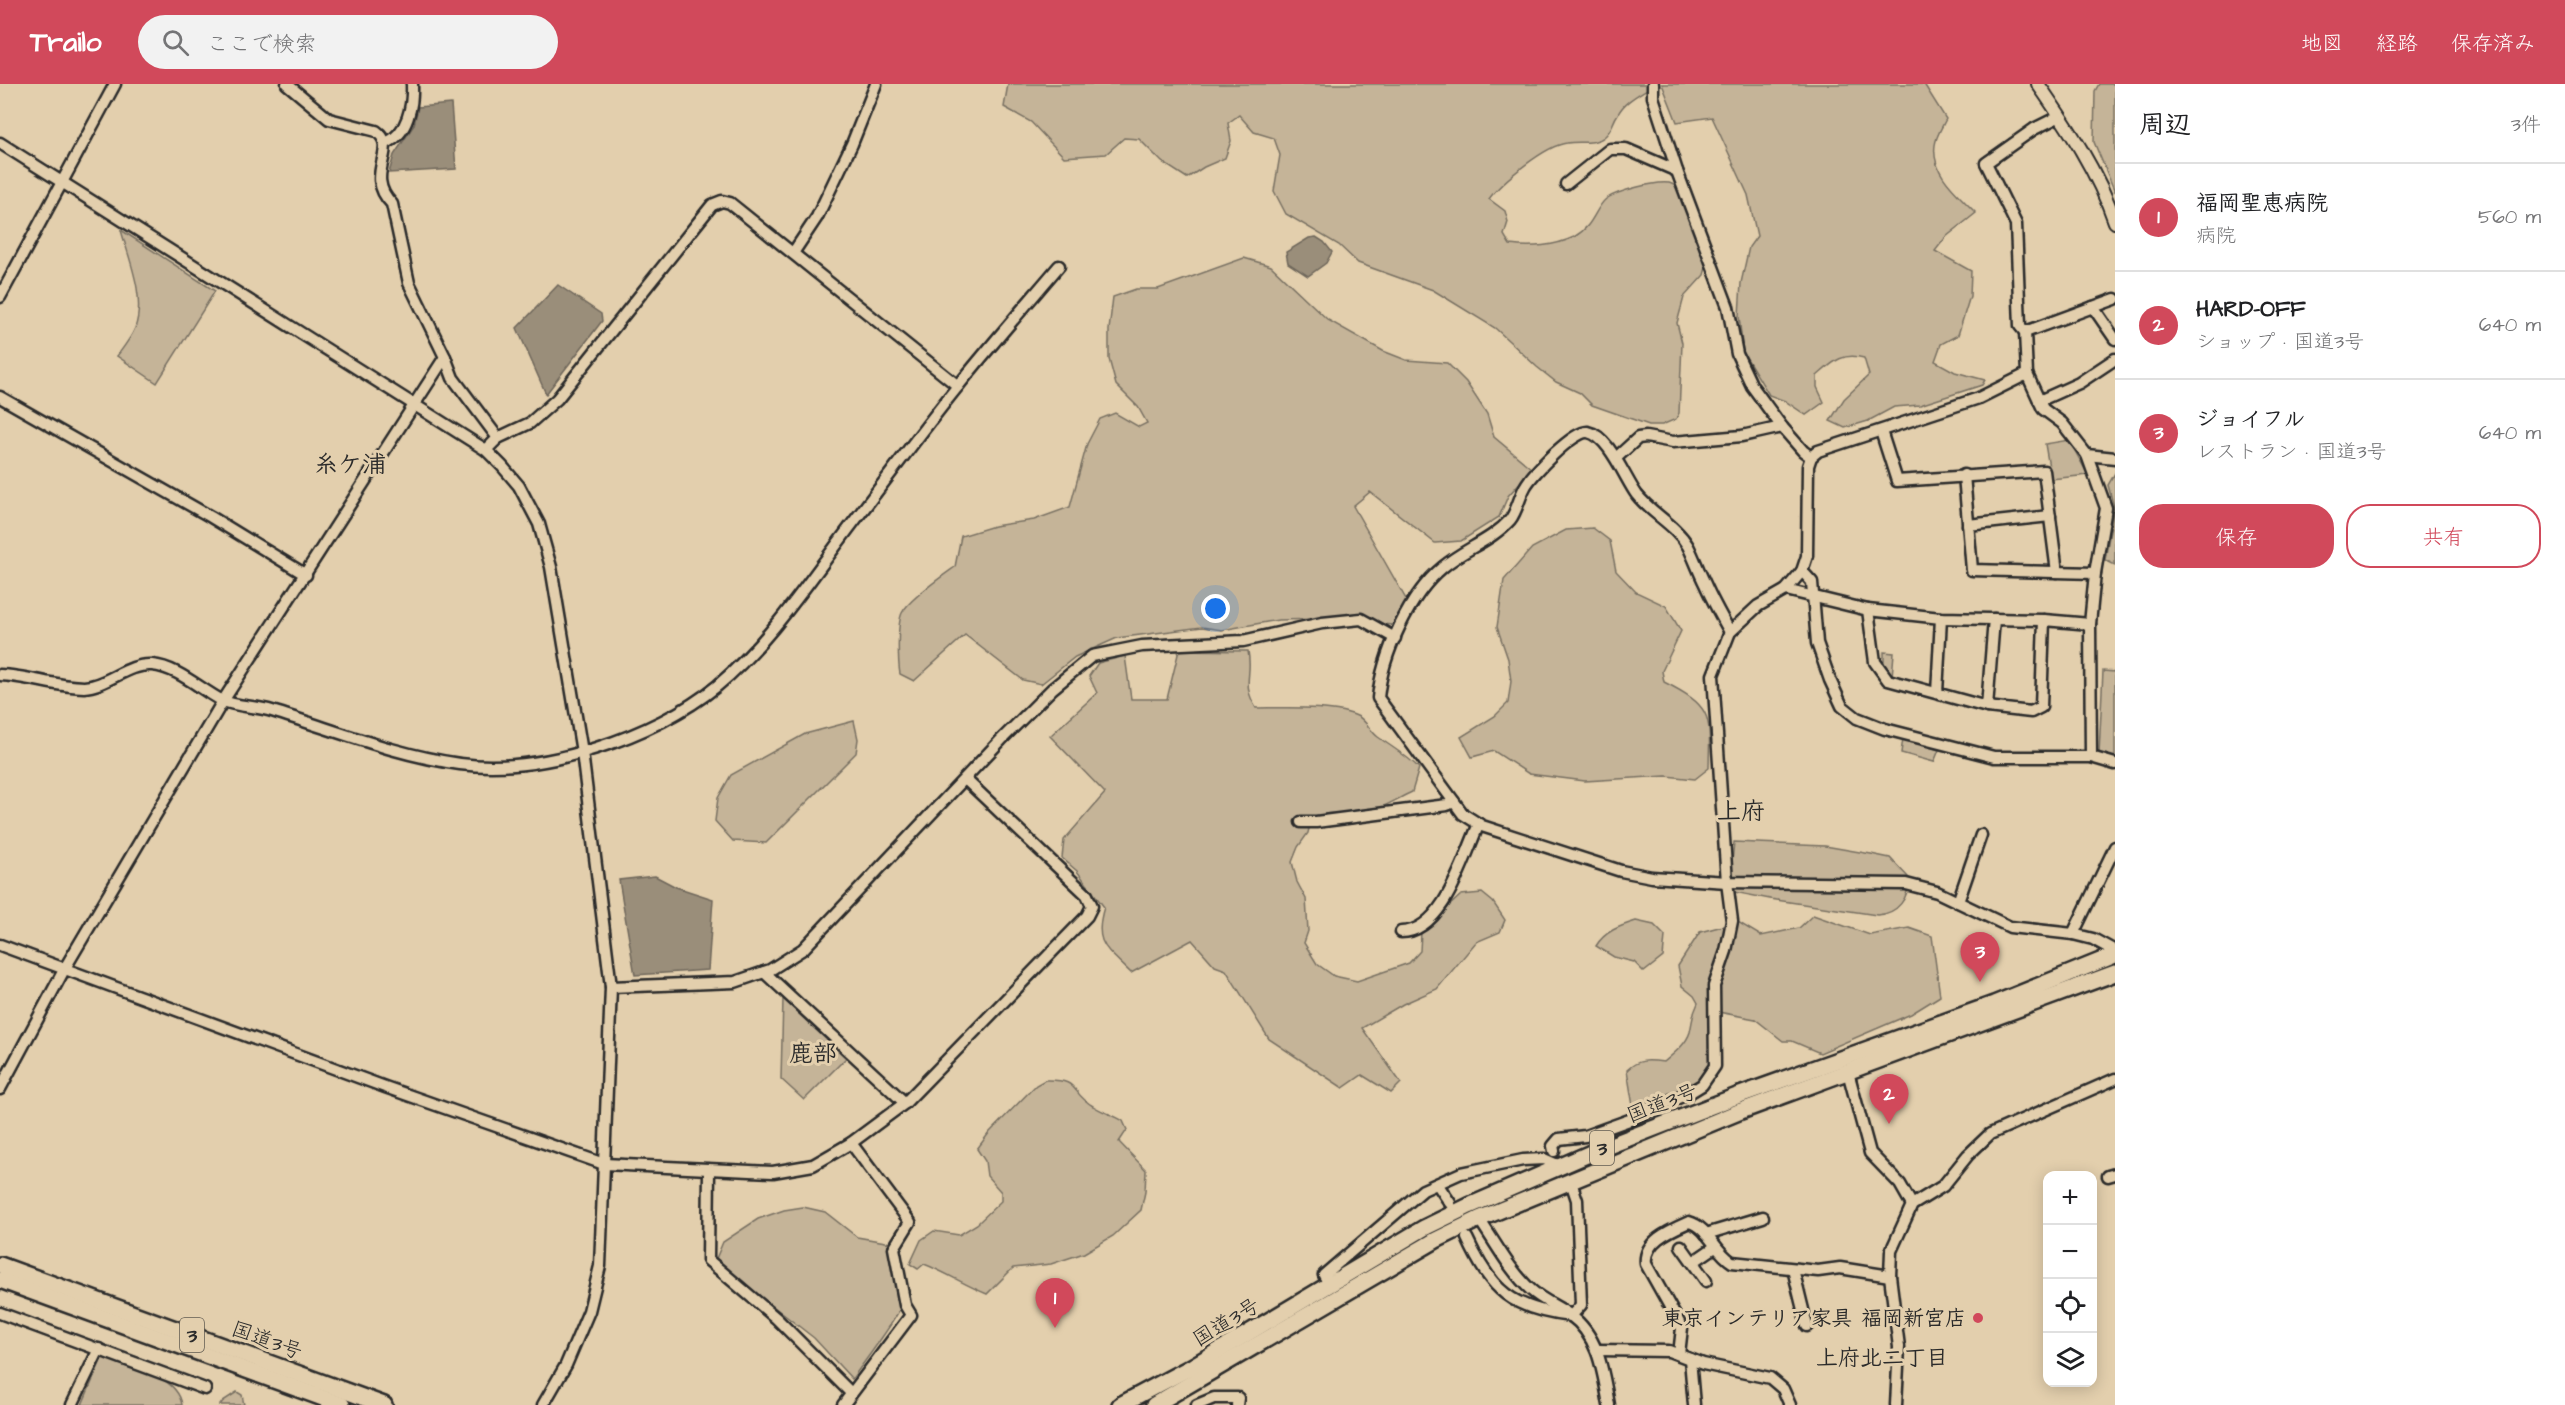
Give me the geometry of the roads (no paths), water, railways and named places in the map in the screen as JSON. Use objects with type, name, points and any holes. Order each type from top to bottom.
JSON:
[{"type":"highway","name":"国道3号","points":[[1120,1405],[1193,1366],[1424,1228],[1557,1158],[1994,1004],[2115,956]]},
{"type":"highway","name":"国道3号","points":[[1154,1405],[1436,1240],[1479,1219],[1741,1111],[2115,973]]},
{"type":"highway","name":"国道3号","points":[[0,1265],[384,1405]]},
{"type":"highway","name":"国道3号","points":[[0,1280],[335,1404]]},
{"type":"main road","points":[[2038,84],[2060,116],[2102,190],[2115,222]]},
{"type":"street","points":[[0,297],[60,182],[115,84]]},
{"type":"street","points":[[287,84],[329,119],[376,131],[383,135],[386,143],[380,186],[392,204],[409,283],[453,378],[498,438]]},
{"type":"street","points":[[386,143],[393,140],[405,127],[413,100],[412,84]]},
{"type":"street","points":[[793,253],[817,218],[852,144],[876,84]]},
{"type":"street","points":[[1653,84],[1653,97],[1677,171],[1728,307],[1737,354],[1752,386],[1782,428],[1811,457]]},
{"type":"street","points":[[2060,116],[2034,129],[1986,163],[2016,224],[2020,326],[2025,332],[2027,374],[2043,409],[2062,423],[2086,455],[2106,508],[2095,573],[2090,624],[2091,757]]},
{"type":"street","points":[[0,143],[486,450],[519,486],[539,524],[551,567],[582,752],[611,987],[600,1266],[589,1311],[567,1365],[543,1405]]},
{"type":"street","points":[[1566,184],[1610,149],[1626,149],[1677,171]]},
{"type":"street","points":[[486,450],[498,438],[530,423],[556,399],[716,202],[730,203],[958,386]]},
{"type":"street","points":[[0,675],[22,675],[87,687],[143,666],[154,665],[201,687],[223,701],[270,711],[334,733],[407,753],[461,764],[522,765],[582,752],[643,730],[669,718],[717,686],[774,625],[958,386],[1059,266]]},
{"type":"street","points":[[2025,332],[2115,299]]},
{"type":"street","points":[[2093,307],[2115,339]]},
{"type":"street","points":[[0,1089],[65,968],[223,701],[445,357]]},
{"type":"street","points":[[2039,401],[2079,383],[2115,359]]},
{"type":"street","points":[[1329,1284],[1324,1275],[1424,1190],[1461,1173],[1523,1160],[1557,1158],[1553,1146],[1559,1138],[1585,1136],[1632,1119],[1689,1093],[1710,1077],[1715,1066],[1714,986],[1726,951],[1732,921],[1727,882],[1713,675],[1730,632],[1758,606],[1786,590],[1802,571],[1807,556],[1808,466],[1811,457],[1818,451],[1979,398],[2027,374]]},
{"type":"street","points":[[0,397],[211,517],[306,575]]},
{"type":"street","points":[[1616,458],[1638,438],[1646,437],[1673,442],[1742,436],[1782,428]]},
{"type":"street","points":[[1881,431],[1897,481],[2044,471],[2057,572]]},
{"type":"street","points":[[1730,632],[1687,545],[1674,528],[1655,514],[1637,495],[1616,458],[1596,436],[1589,432],[1580,432],[1563,445],[1526,485],[1512,518],[1496,534],[1467,549],[1442,568],[1410,607],[1395,638],[1380,681],[1378,698],[1463,814],[1479,824],[1622,871],[1676,879],[1727,882],[1906,884],[1937,892],[2010,927],[2073,934],[2093,939],[2115,951]]},
{"type":"street","points":[[2086,455],[2115,458]]},
{"type":"street","points":[[1964,475],[1972,570],[2095,573]]},
{"type":"street","points":[[1968,525],[2050,516]]},
{"type":"street","points":[[1802,571],[1812,582],[1817,643],[1830,680],[1842,706],[1857,718],[1885,729],[1994,757],[2091,757],[2115,764]]},
{"type":"street","points":[[1786,590],[1868,610],[1941,618],[2044,620],[2090,624]]},
{"type":"street","points":[[1868,610],[1875,662],[1888,680],[1987,707],[2031,712],[2041,707],[2044,620]]},
{"type":"street","points":[[1937,693],[1941,618]]},
{"type":"street","points":[[611,987],[735,982],[764,972],[803,949],[1052,689],[1092,656],[1142,646],[1243,641],[1292,628],[1362,619],[1395,638]]},
{"type":"street","points":[[1987,707],[1994,619]]},
{"type":"street","points":[[0,945],[385,1087],[604,1164],[773,1172],[803,1167],[813,1165],[851,1143],[905,1103],[1088,916],[1092,906],[1087,895],[965,779]]},
{"type":"street","points":[[1301,822],[1454,802]]},
{"type":"street","points":[[1401,932],[1412,932],[1430,919],[1453,887],[1479,824]]},
{"type":"street","points":[[1958,902],[1981,835]]},
{"type":"street","points":[[2073,934],[2115,847]]},
{"type":"street","points":[[764,972],[905,1103]]},
{"type":"street","points":[[1848,1072],[1870,1153],[1900,1184],[1912,1205]]},
{"type":"street","points":[[1896,1405],[1899,1347],[1890,1276],[1891,1251],[1912,1205],[1943,1186],[1968,1155],[1990,1134],[2115,1079]]},
{"type":"street","points":[[843,1405],[911,1315],[905,1305],[894,1248],[910,1222],[851,1143]]},
{"type":"street","points":[[709,1170],[708,1260],[776,1318],[851,1393]]},
{"type":"street","points":[[1438,1185],[1450,1203]]},
{"type":"street","points":[[1572,1316],[1581,1305],[1577,1200],[1574,1188]]},
{"type":"street","points":[[1706,1234],[1763,1217]]},
{"type":"street","points":[[1479,1219],[1521,1280],[1533,1292],[1572,1316],[1590,1336],[1598,1350],[1609,1405]]},
{"type":"street","points":[[1694,1405],[1684,1356],[1682,1328],[1646,1264],[1645,1254],[1652,1243],[1689,1222],[1697,1224],[1715,1247],[1732,1262],[1818,1271],[1840,1268],[1890,1276]]},
{"type":"street","points":[[1467,1238],[1481,1268],[1494,1284],[1513,1300],[1535,1309],[1572,1316]]},
{"type":"street","points":[[1681,1246],[1706,1281]]},
{"type":"street","points":[[1693,1262],[1715,1247]]},
{"type":"street","points":[[1793,1269],[1807,1326]]},
{"type":"street","points":[[0,1313],[205,1389]]},
{"type":"street","points":[[72,1405],[99,1349]]},
{"type":"street","points":[[1598,1350],[1643,1349],[1684,1356],[1703,1364],[1770,1378],[1783,1389],[1790,1405]]},
{"type":"street","points":[[1197,1405],[1214,1398],[1238,1398],[1238,1405]]},
{"type":"place","name":"ジョイフル","points":[[1980,982]]},
{"type":"place","name":"HARD-OFF","points":[[1889,1124]]},
{"type":"place","name":"東京インテリア家具 福岡新宮店","points":[[1978,1318]]},
{"type":"place","name":"福岡聖恵病院","points":[[1055,1328]]},
{"type":"district","name":"糸ケ浦","points":[[350,464]]},
{"type":"district","name":"上府","points":[[1741,811]]},
{"type":"district","name":"鹿部","points":[[813,1053]]},
{"type":"district","name":"上府北二丁目","points":[[1882,1357]]}]
